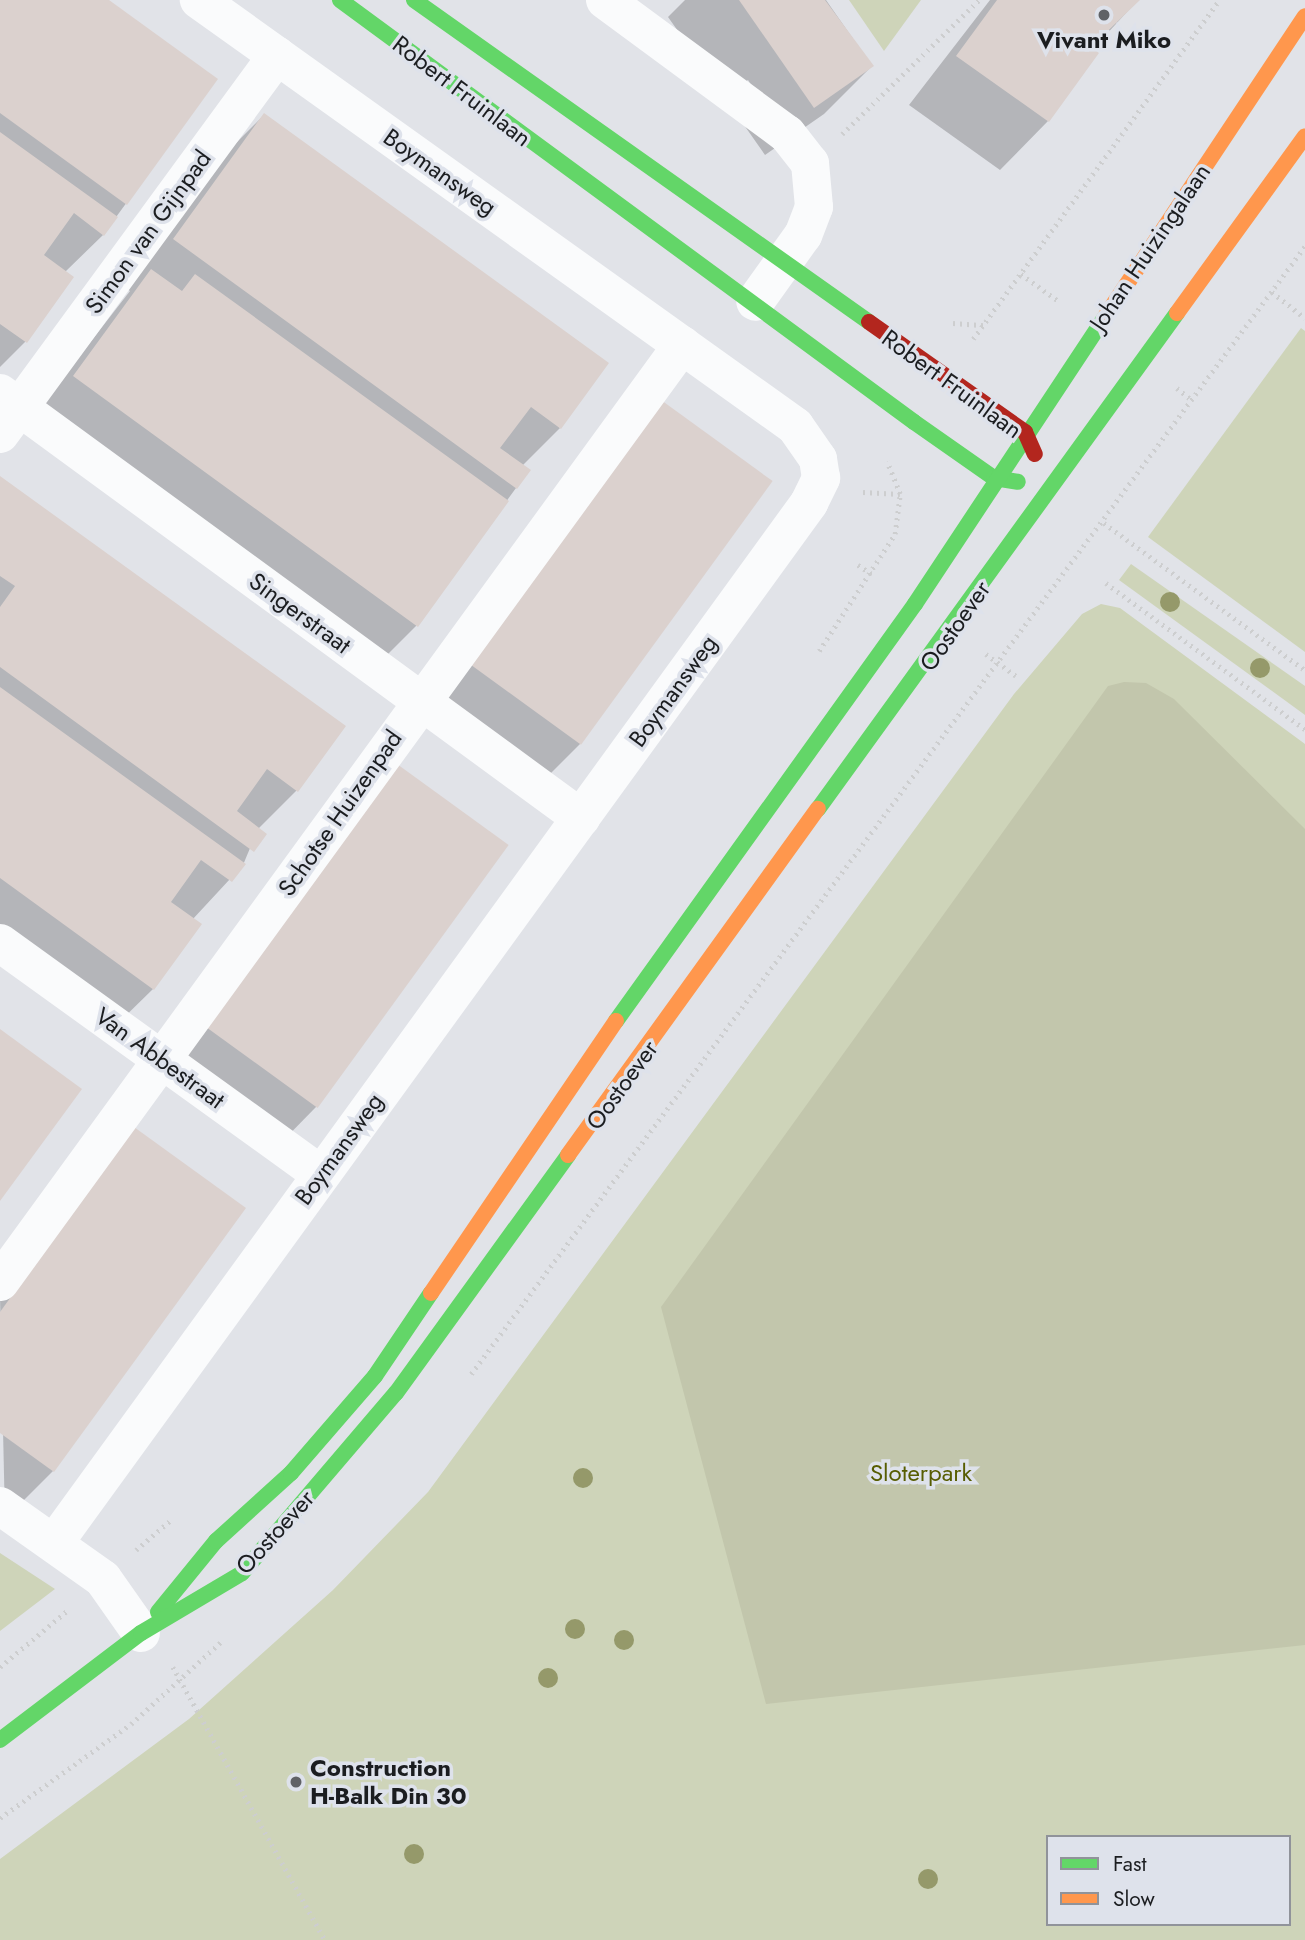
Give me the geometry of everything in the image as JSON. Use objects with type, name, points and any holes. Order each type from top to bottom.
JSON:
[{"type":"main road","name":"Robert Fruinlaan","points":[[340,0],[603,199],[755,302],[994,478],[1052,487]]},
{"type":"main road","name":"Robert Fruinlaan","points":[[414,0],[1025,432],[1052,487]]},
{"type":"main road","name":"Johan Huizingalaan","points":[[994,478],[1305,16]]},
{"type":"main road","points":[[1052,487],[1305,136]]},
{"type":"main road","name":"Oostoever","points":[[141,1633],[216,1541],[291,1473],[375,1376],[716,873],[915,604],[994,478]]},
{"type":"main road","name":"Oostoever","points":[[0,1740],[141,1633],[242,1573],[396,1393],[1052,487]]},
{"type":"street","name":"Boymansweg","points":[[55,1542],[581,818],[821,478],[818,459],[795,426],[199,0]]},
{"type":"street","points":[[605,0],[787,134],[810,163],[814,207],[783,262],[755,302]]},
{"type":"street","name":"Simon van Gijnpad","points":[[6,411],[277,56]]},
{"type":"street","name":"Schotse Huizenpad","points":[[0,1282],[164,1061],[421,700],[682,345]]},
{"type":"street","name":"Singerstraat","points":[[6,411],[421,700],[581,818]]},
{"type":"street","name":"Van Abbestraat","points":[[0,943],[320,1174]]},
{"type":"street","points":[[0,1506],[55,1542],[103,1579],[141,1633]]},
{"type":"path","points":[[810,163],[979,0]]},
{"type":"path","points":[[984,325],[1219,0]]},
{"type":"path","points":[[1305,246],[1104,523],[1305,670]]},
{"type":"path","points":[[1272,292],[1305,318]]},
{"type":"path","points":[[810,663],[895,534],[900,494],[886,459]]},
{"type":"path","points":[[1106,583],[1305,729]]},
{"type":"path","points":[[0,1667],[183,1509]]},
{"type":"path","points":[[183,1678],[325,1940]]},
{"type":"green space","points":[[849,0],[921,0],[884,51]]},
{"type":"green space","points":[[1301,328],[1305,331],[1305,652],[1148,537]]},
{"type":"green space","points":[[1131,564],[1305,686],[1305,715],[1119,580]]},
{"type":"green space","name":"Sloterpark","points":[[1101,604],[1120,608],[1305,744],[1305,1940],[0,1940],[0,1859],[189,1719],[333,1590],[428,1492],[1014,694],[1082,614]]},
{"type":"green space","points":[[1124,682],[1146,683],[1174,699],[1305,829],[1305,1645],[766,1704],[661,1307],[1108,686]]},
{"type":"green space","points":[[0,1553],[55,1589],[0,1631]]},
{"type":"building","points":[[0,0],[109,0],[218,79],[127,205],[0,113]]},
{"type":"building","points":[[739,0],[825,0],[874,66],[814,108]]},
{"type":"building","points":[[997,0],[1140,0],[1091,47],[1099,53],[1049,122],[956,56]]},
{"type":"building","points":[[264,113],[609,363],[561,429],[531,407],[500,448],[531,470],[517,489],[173,239]]},
{"type":"building","points":[[0,132],[118,217],[104,236],[74,213],[44,255],[74,277],[27,343],[0,324]]},
{"type":"building","points":[[151,269],[182,291],[195,274],[509,501],[418,627],[73,376]]},
{"type":"building","points":[[661,400],[773,481],[581,745],[469,664]]},
{"type":"building","points":[[0,476],[346,726],[298,792],[267,769],[237,811],[267,834],[254,852],[0,667],[0,607],[15,586],[0,576]]},
{"type":"building","points":[[0,687],[246,864],[232,882],[201,860],[171,902],[202,924],[154,990],[0,878]]},
{"type":"building","points":[[397,764],[509,845],[318,1108],[206,1027]]},
{"type":"building","points":[[0,1029],[82,1089],[0,1201]]},
{"type":"building","points":[[134,1127],[246,1208],[54,1472],[0,1433],[0,1312]]},
{"type":"traffic: fast","points":[[340,0],[914,422],[994,478],[1018,482]]},
{"type":"traffic: fast","points":[[414,0],[869,322]]},
{"type":"traffic: fast","points":[[818,809],[1177,313]]},
{"type":"traffic: fast","points":[[616,1021],[915,604],[1105,317]]},
{"type":"traffic: fast","points":[[0,1740],[141,1633],[242,1573],[396,1393],[568,1155]]},
{"type":"traffic: fast","points":[[158,1612],[216,1541],[291,1473],[375,1376],[431,1293]]},
{"type":"traffic: slow","points":[[1105,317],[1305,16]]},
{"type":"traffic: slow","points":[[1177,313],[1305,136]]},
{"type":"traffic: slow","points":[[568,1155],[818,809]]},
{"type":"traffic: slow","points":[[431,1293],[616,1021]]},
{"type":"traffic: jam","points":[[869,322],[1025,432],[1035,454]]},
{"type":"place","name":"Vivant Miko","points":[[1104,15]]},
{"type":"place","name":"Construction H-Balk Din 30","points":[[296,1782]]}]
